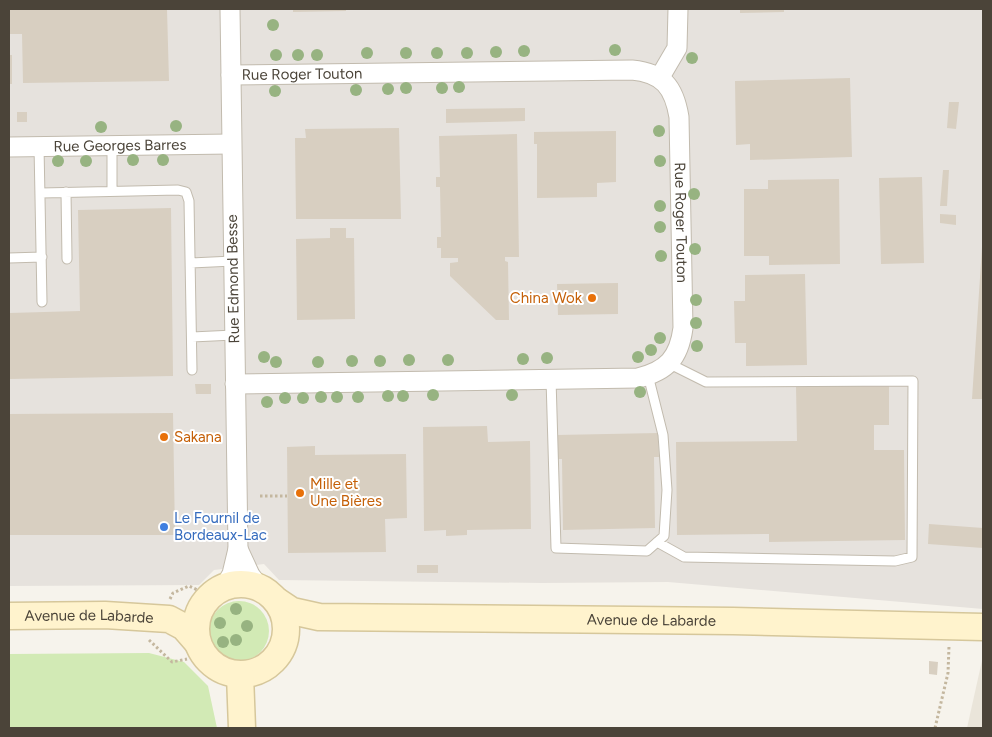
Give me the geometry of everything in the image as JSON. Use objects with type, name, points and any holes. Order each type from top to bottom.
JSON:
[{"type":"main road","points":[[248,584],[268,594],[286,622],[284,644],[271,663],[262,670],[240,675],[221,671],[206,659],[199,647],[196,620],[216,593],[248,584]]},
{"type":"main road","name":"Avenue de Labarde","points":[[9,616],[105,616],[168,619],[188,612],[216,593]]},
{"type":"main road","name":"Avenue de Labarde","points":[[268,594],[301,614],[318,617],[983,627]]},
{"type":"main road","name":"Avenue de Labarde","points":[[284,644],[297,627],[318,617]]},
{"type":"main road","name":"Avenue de Labarde","points":[[168,619],[184,627],[199,647]]},
{"type":"main road","points":[[240,675],[242,728]]},
{"type":"street","name":"Rue Edmond Besse","points":[[216,593],[232,574],[238,549],[230,9]]},
{"type":"street","points":[[660,77],[677,48],[678,9]]},
{"type":"street","name":"Rue Roger Touton","points":[[230,75],[632,70],[646,71],[660,77],[671,90],[679,117],[683,328],[681,344],[668,363],[648,375],[638,378],[235,384]]},
{"type":"street","name":"Rue Georges Barres","points":[[9,147],[231,144]]},
{"type":"street","name":"Rue Edmond Besse","points":[[238,549],[250,574],[268,594]]},
{"type":"lane","points":[[112,145],[112,191]]},
{"type":"lane","points":[[39,146],[42,302]]},
{"type":"lane","points":[[41,193],[178,190],[186,192],[189,201],[192,370]]},
{"type":"lane","points":[[66,192],[67,259]]},
{"type":"lane","points":[[9,258],[42,257]]},
{"type":"lane","points":[[191,263],[233,261]]},
{"type":"lane","points":[[192,337],[234,335]]},
{"type":"lane","points":[[657,542],[684,557],[895,561],[912,557],[914,381],[706,382],[668,363]]},
{"type":"lane","points":[[551,379],[556,548],[647,551],[664,536],[668,490],[663,434],[648,375]]},
{"type":"path","points":[[260,496],[287,496]]},
{"type":"path","points":[[935,728],[948,673],[949,625]]},
{"type":"path","points":[[144,638],[158,646],[172,662],[182,662],[199,647]]},
{"type":"shaded area","points":[[9,9],[983,9],[983,609],[668,582],[542,583],[279,580],[264,564],[214,570],[199,585],[9,586]]},
{"type":"shaded area","points":[[983,656],[983,728],[967,728]]},
{"type":"green space","points":[[239,601],[256,606],[264,614],[269,631],[264,648],[256,656],[239,661],[222,656],[214,648],[209,631],[214,614],[222,606]]},
{"type":"green space","points":[[149,653],[184,662],[208,686],[217,728],[9,728],[9,654]]},
{"type":"building","points":[[9,9],[167,9],[169,81],[23,83],[22,34],[9,34]]},
{"type":"building","points":[[293,9],[346,9],[346,11],[293,12]]},
{"type":"building","points":[[740,9],[784,9],[784,12],[740,13]]},
{"type":"building","points":[[9,55],[12,55],[12,84],[9,84]]},
{"type":"building","points":[[850,78],[852,157],[750,160],[750,144],[736,145],[735,81]]},
{"type":"building","points":[[949,102],[959,102],[956,129],[947,128]]},
{"type":"building","points":[[525,108],[525,121],[446,123],[446,109]]},
{"type":"building","points":[[17,112],[27,112],[27,122],[17,122]]},
{"type":"building","points":[[399,128],[401,219],[296,219],[295,138],[306,138],[305,129]]},
{"type":"building","points":[[616,131],[616,182],[597,183],[597,197],[537,198],[537,144],[534,144],[534,132]]},
{"type":"building","points":[[517,134],[519,257],[505,257],[505,261],[508,262],[509,320],[496,320],[450,276],[450,263],[458,262],[458,258],[441,258],[441,248],[437,248],[437,237],[441,237],[440,187],[436,187],[436,177],[440,177],[439,136]]},
{"type":"building","points":[[943,170],[949,170],[947,206],[940,206]]},
{"type":"building","points":[[922,177],[924,263],[881,264],[879,178]]},
{"type":"building","points":[[839,179],[840,264],[769,265],[769,256],[744,256],[744,189],[768,189],[768,180]]},
{"type":"building","points":[[171,208],[173,376],[9,379],[9,313],[80,311],[78,210]]},
{"type":"building","points":[[940,214],[956,215],[956,225],[940,223]]},
{"type":"building","points":[[330,228],[346,228],[346,238],[354,238],[355,319],[297,320],[296,239],[330,238]]},
{"type":"building","points":[[982,247],[983,399],[972,399]]},
{"type":"building","points":[[805,274],[807,365],[746,366],[746,343],[735,343],[734,301],[745,301],[745,275]]},
{"type":"building","points":[[618,283],[618,314],[558,315],[557,284]]},
{"type":"building","points":[[195,384],[211,384],[211,394],[196,394]]},
{"type":"building","points":[[889,385],[889,425],[874,425],[874,450],[904,450],[905,540],[769,542],[769,534],[677,535],[676,442],[797,441],[796,386]]},
{"type":"building","points":[[173,413],[175,535],[9,535],[9,414]]},
{"type":"building","points":[[487,426],[488,442],[530,441],[531,529],[467,530],[467,535],[446,536],[446,530],[424,531],[423,427]]},
{"type":"building","points":[[658,433],[659,457],[654,457],[655,528],[563,530],[562,459],[557,459],[557,435]]},
{"type":"building","points":[[315,446],[315,455],[406,454],[407,518],[385,519],[386,552],[288,553],[287,447]]},
{"type":"building","points":[[929,524],[983,528],[983,548],[928,544]]},
{"type":"building","points":[[417,565],[438,565],[438,573],[417,573]]},
{"type":"building","points":[[929,661],[938,662],[937,675],[929,674]]},
{"type":"place","name":"China Wok","points":[[592,298]]},
{"type":"place","name":"Sakana","points":[[164,437]]},
{"type":"place","name":"Mille et Une Bières","points":[[300,493]]},
{"type":"place","name":"Le Fournil de Bordeaux-Lac","points":[[164,527]]}]
